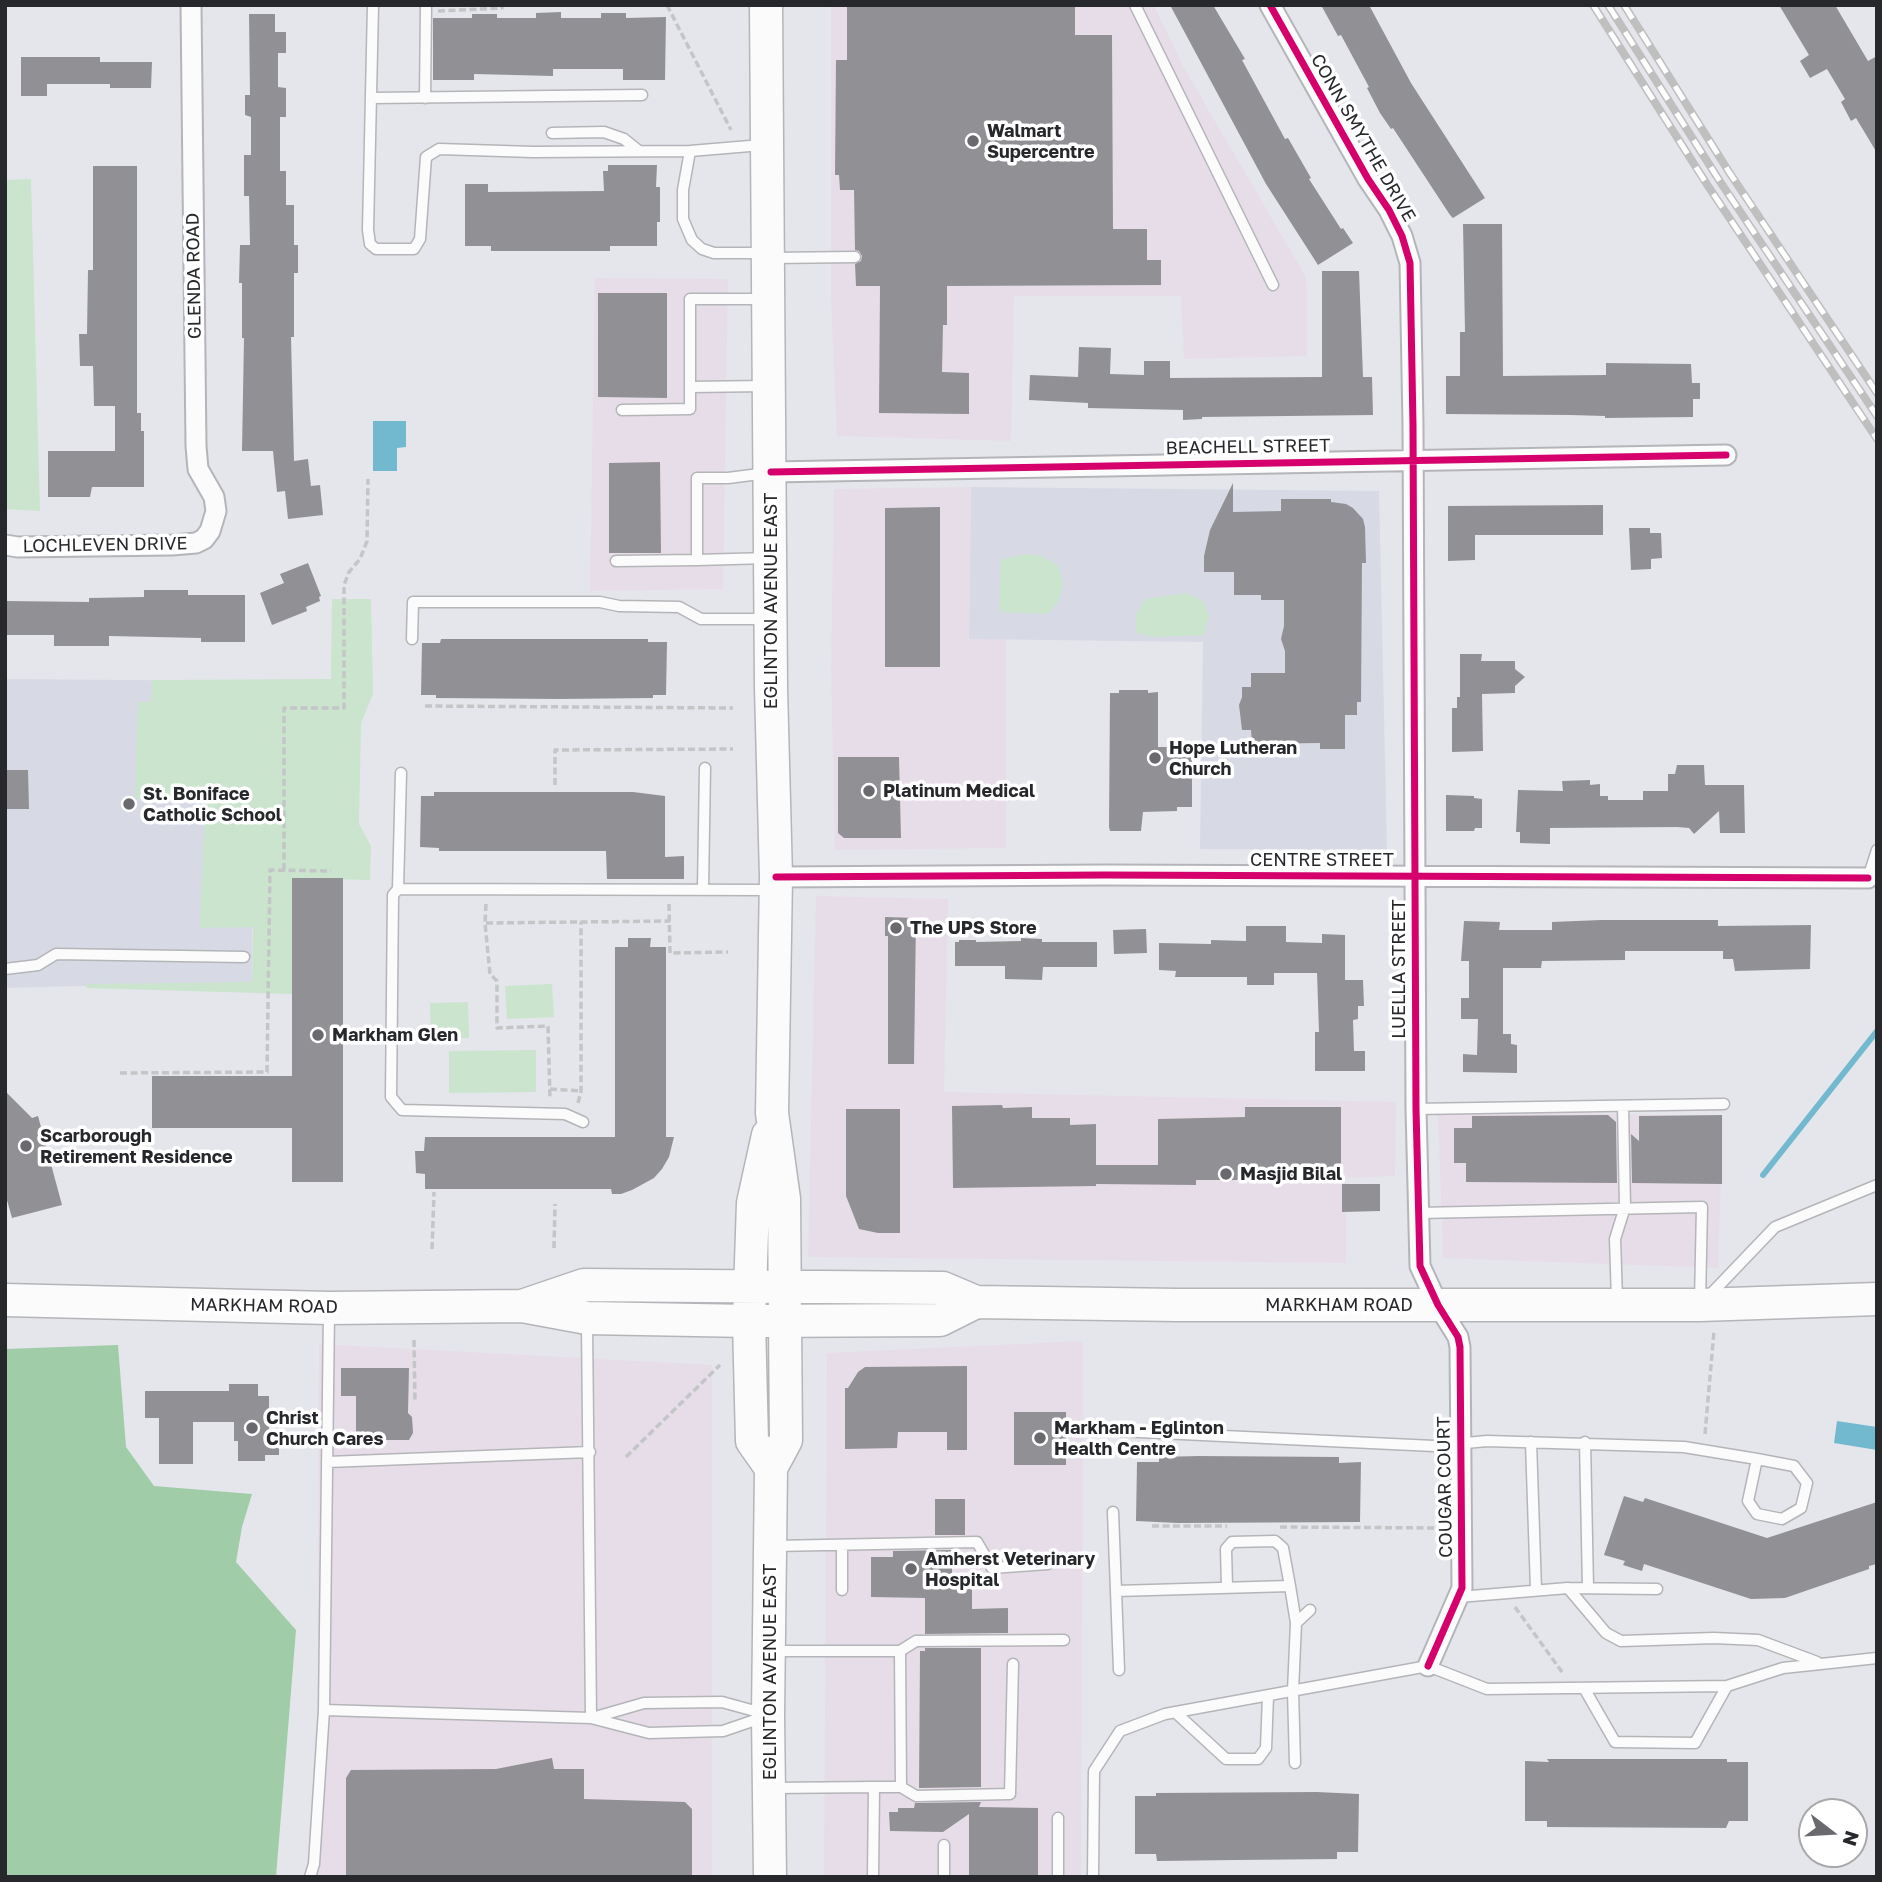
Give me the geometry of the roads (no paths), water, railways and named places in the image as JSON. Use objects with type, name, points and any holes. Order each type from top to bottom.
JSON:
[{"type":"main road","name":"EGLINTON AVENUE EAST","points":[[766,5],[775,883],[772,1113],[784,1199],[786,1440],[771,1468],[768,1715],[770,1877]]},
{"type":"main road","name":"EGLINTON AVENUE EAST","points":[[771,1468],[752,1441],[748,1285],[753,1203],[772,1113]]},
{"type":"main road","name":"MARKHAM ROAD","points":[[522,1307],[584,1285],[943,1288],[976,1302],[1177,1306],[1617,1304],[1707,1316],[1874,1301]]},
{"type":"main road","name":"MARKHAM ROAD","points":[[5,1300],[329,1308],[522,1307],[587,1318],[749,1321],[940,1320],[976,1302]]},
{"type":"street","name":"GLENDA ROAD","points":[[191,5],[196,446],[198,469],[214,497],[216,511],[210,531],[204,539]]},
{"type":"street","name":"CONN SMYTHE DRIVE","points":[[1270,5],[1402,236],[1410,263],[1412,460]]},
{"type":"street","name":"BEACHELL STREET","points":[[771,472],[1726,454]]},
{"type":"street","name":"LUELLA STREET","points":[[1412,460],[1416,1109],[1420,1266],[1438,1305]]},
{"type":"street","name":"LOCHLEVEN DRIVE","points":[[5,545],[172,545],[196,543],[204,539]]},
{"type":"street","name":"CENTRE STREET","points":[[775,883],[1414,876],[1868,878]]},
{"type":"street","name":"COUGAR COURT","points":[[1427,1666],[1462,1588],[1460,1347],[1458,1337],[1438,1305]]},
{"type":"lane","points":[[373,5],[368,230],[370,244],[376,249],[414,249],[420,239],[426,157],[439,149],[533,152],[690,151],[766,144]]},
{"type":"lane","points":[[1135,5],[1273,285]]},
{"type":"lane","points":[[425,98],[426,8]]},
{"type":"lane","points":[[372,98],[642,95]]},
{"type":"lane","points":[[552,133],[604,132],[624,139],[640,151]]},
{"type":"lane","points":[[690,151],[683,190],[682,219],[692,240],[702,249],[714,253],[767,256],[855,257]]},
{"type":"lane","points":[[622,410],[691,409],[690,299],[768,299]]},
{"type":"lane","points":[[690,387],[769,386]]},
{"type":"lane","points":[[697,560],[696,478],[729,478],[771,472]]},
{"type":"lane","points":[[616,561],[771,557]]},
{"type":"lane","points":[[412,639],[413,602],[600,602],[619,606],[679,607],[701,619],[771,619]]},
{"type":"lane","points":[[703,888],[705,768]]},
{"type":"lane","points":[[401,772],[398,888],[393,895],[391,1097],[402,1110],[565,1114],[579,1120]]},
{"type":"lane","points":[[1868,878],[1877,850]]},
{"type":"lane","points":[[398,888],[703,888],[775,883]]},
{"type":"lane","points":[[5,970],[38,965],[56,954],[244,957]]},
{"type":"lane","points":[[1416,1109],[1724,1104]]},
{"type":"lane","points":[[1617,1304],[1615,1239],[1625,1207],[1623,1106]]},
{"type":"lane","points":[[1707,1316],[1775,1227],[1877,1185]]},
{"type":"lane","points":[[1419,1213],[1625,1207],[1702,1208],[1707,1316]]},
{"type":"lane","points":[[310,1877],[314,1864],[324,1710],[329,1308]]},
{"type":"lane","points":[[587,1318],[591,1718]]},
{"type":"lane","points":[[1118,1431],[1434,1446],[1459,1441],[1585,1442],[1703,1450],[1756,1459],[1794,1466],[1807,1483],[1801,1508],[1782,1519],[1757,1514],[1748,1501],[1756,1459]]},
{"type":"lane","points":[[1531,1442],[1536,1590]]},
{"type":"lane","points":[[1585,1442],[1588,1588]]},
{"type":"lane","points":[[327,1462],[590,1452]]},
{"type":"lane","points":[[1113,1512],[1119,1670]]},
{"type":"lane","points":[[1227,1588],[1226,1549],[1232,1542],[1275,1541],[1283,1548],[1296,1623],[1293,1691],[1295,1763]]},
{"type":"lane","points":[[770,1546],[977,1542],[992,1567],[1048,1563]]},
{"type":"lane","points":[[842,1545],[842,1590]]},
{"type":"lane","points":[[1116,1591],[1290,1586]]},
{"type":"lane","points":[[1568,1588],[1606,1633],[1621,1641],[1714,1638],[1758,1640],[1820,1664]]},
{"type":"lane","points":[[1459,1597],[1568,1588],[1657,1589]]},
{"type":"lane","points":[[1296,1623],[1310,1610]]},
{"type":"lane","points":[[769,1651],[900,1651],[915,1641],[1064,1640]]},
{"type":"lane","points":[[900,1651],[901,1787]]},
{"type":"lane","points":[[1093,1877],[1094,1771],[1120,1731],[1175,1712],[1427,1666],[1487,1689],[1727,1686],[1783,1668],[1877,1658]]},
{"type":"lane","points":[[769,1788],[901,1787],[916,1796],[1010,1794],[1013,1664]]},
{"type":"lane","points":[[1579,1688],[1615,1742],[1695,1743],[1727,1686]]},
{"type":"lane","points":[[1175,1712],[1226,1759],[1258,1759],[1266,1748],[1268,1696]]},
{"type":"lane","points":[[591,1718],[644,1703],[722,1702],[768,1715]]},
{"type":"lane","points":[[324,1710],[591,1718],[649,1733],[723,1731],[768,1715]]},
{"type":"lane","points":[[873,1787],[873,1877]]},
{"type":"lane","points":[[1058,1818],[1058,1877]]},
{"type":"lane","points":[[944,1845],[944,1877]]},
{"type":"water","points":[[373,421],[406,421],[406,447],[397,448],[397,471],[373,471]]},
{"type":"water","points":[[1837,1421],[1877,1427],[1877,1450],[1834,1443]]},
{"type":"waterway","points":[[1763,1175],[1877,1031]]},
{"type":"railway","points":[[1593,5],[1708,186],[1877,439]]},
{"type":"railway","points":[[1608,5],[1719,180],[1877,416]]},
{"type":"railway","points":[[1624,5],[1729,172],[1877,393]]},
{"type":"place","name":"Walmart Supercentre","points":[[973,141]]},
{"type":"place","name":"Hope Lutheran Church","points":[[1155,758]]},
{"type":"place","name":"Platinum Medical","points":[[869,791]]},
{"type":"place","name":"St. Boniface Catholic School","points":[[129,804]]},
{"type":"place","name":"The UPS Store","points":[[896,928]]},
{"type":"place","name":"Markham Glen","points":[[318,1035]]},
{"type":"place","name":"Scarborough Retirement Residence","points":[[26,1146]]},
{"type":"place","name":"Masjid Bilal","points":[[1226,1174]]},
{"type":"place","name":"Christ Church Cares","points":[[252,1428]]},
{"type":"place","name":"Markham - Eglinton Health Centre","points":[[1040,1438]]},
{"type":"place","name":"Amherst Veterinary Hospital","points":[[911,1569]]}]
